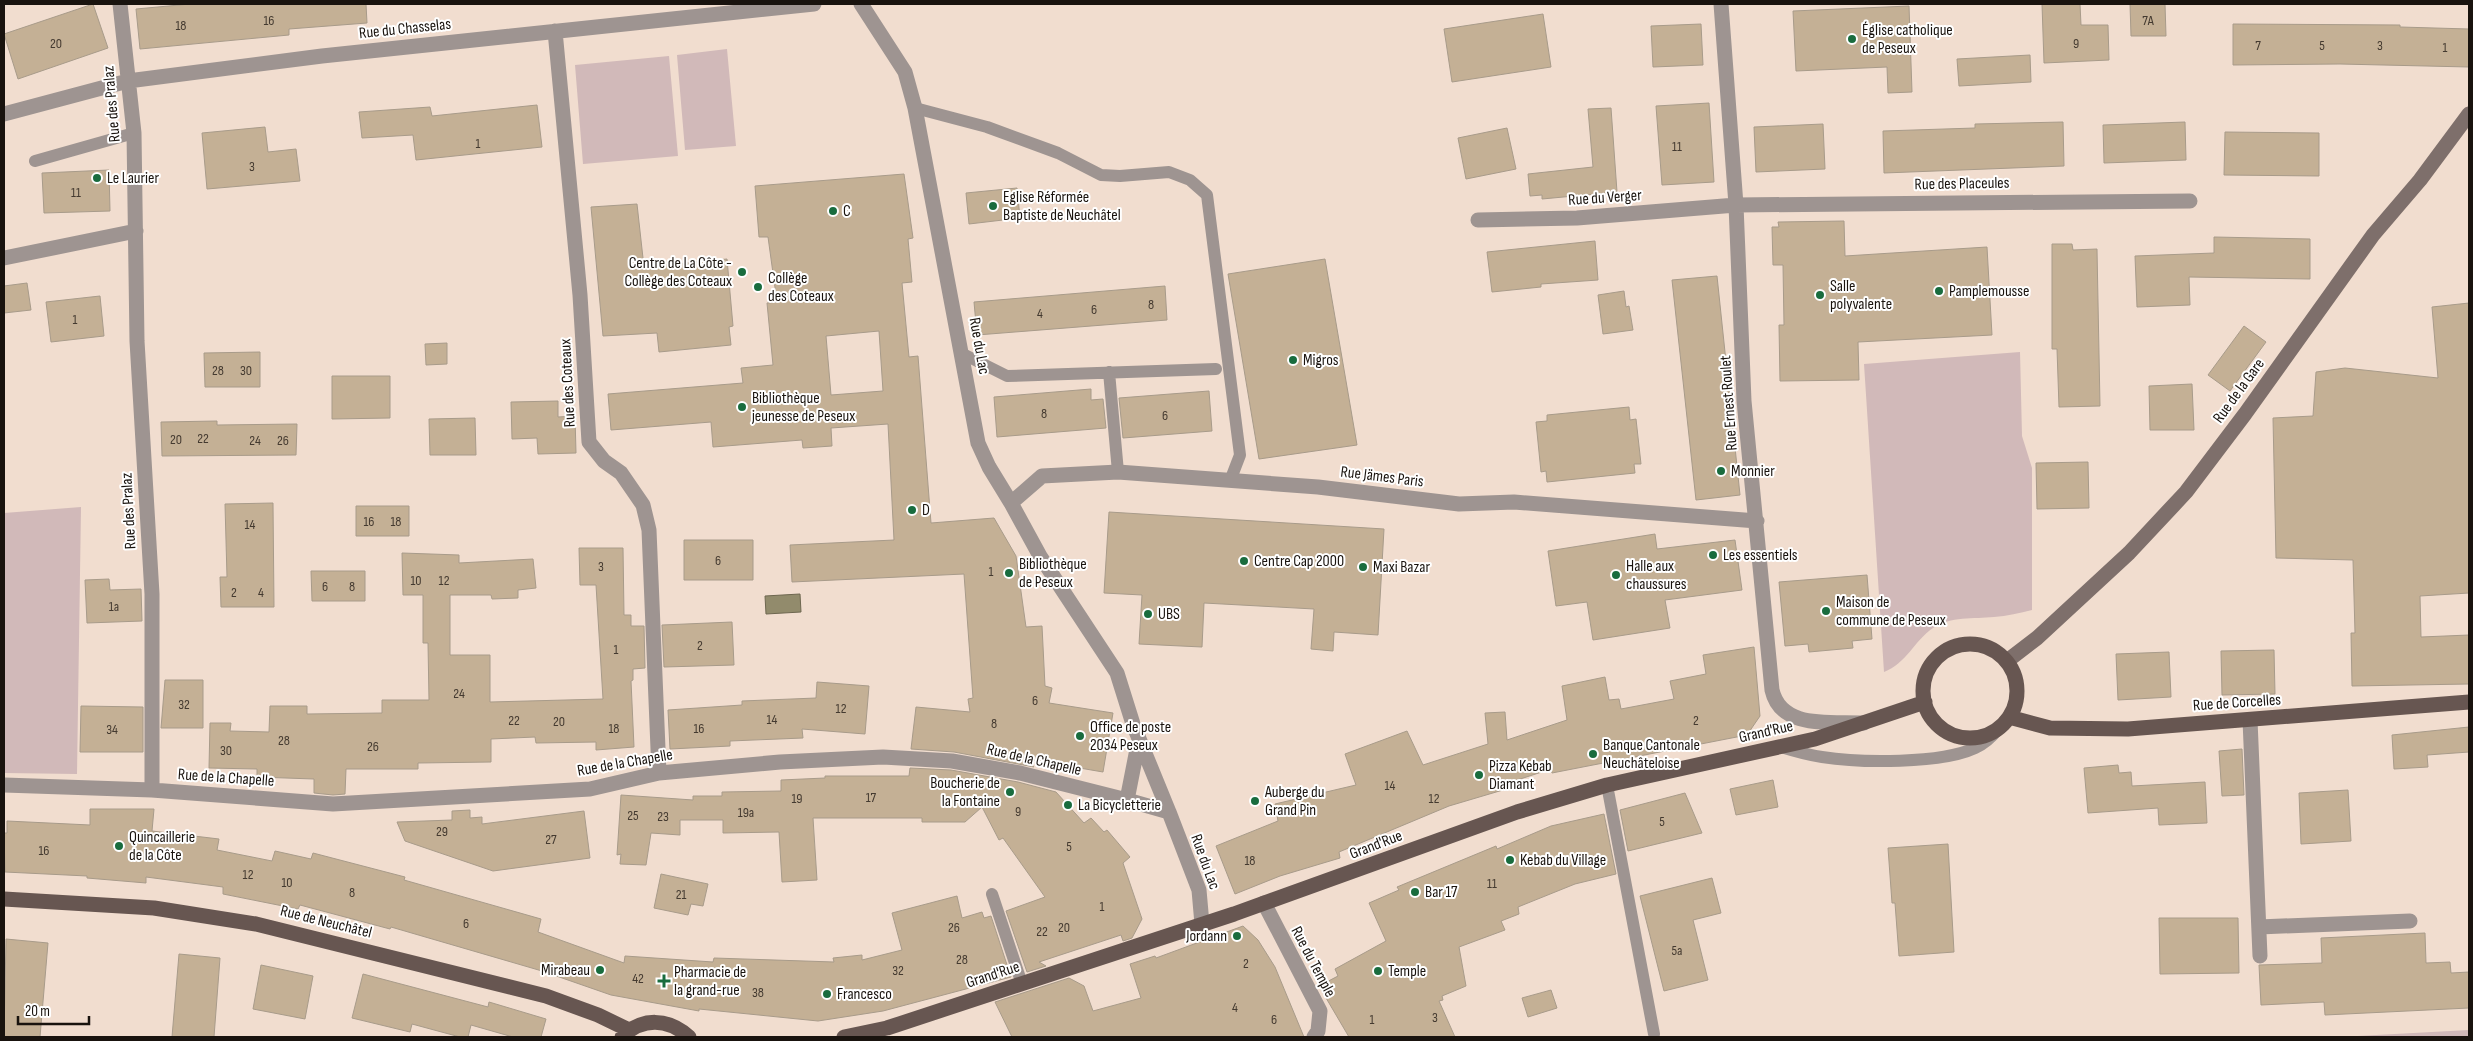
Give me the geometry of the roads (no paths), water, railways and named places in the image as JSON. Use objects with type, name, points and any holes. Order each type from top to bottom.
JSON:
[{"type":"main road","name":"Rue de la Gare","points":[[2007,661],[2037,638],[2129,553],[2186,492],[2245,414],[2373,235],[2420,180],[2469,114]]},
{"type":"main road","points":[[1964,644],[1980,645],[1995,651],[2007,661],[2014,674],[2017,689],[2015,704],[2004,722],[1985,735],[1970,738],[1955,735],[1941,728],[1931,716],[1925,702],[1923,687],[1927,671],[1936,658],[1949,649],[1964,644]]},
{"type":"main road","name":"Grand'Rue","points":[[844,1037],[887,1028],[1202,924],[1517,812],[1607,785],[1781,747],[1866,723],[1925,702]]},
{"type":"main road","name":"Rue de Corcelles","points":[[2004,722],[2050,728],[2087,729],[2250,720],[2469,702]]},
{"type":"main road","name":"Rue de Neuchâtel","points":[[4,899],[154,908],[256,924],[546,996],[598,1015],[626,1034]]},
{"type":"main road","points":[[626,1034],[641,1024],[661,1022],[680,1029],[689,1037]]},
{"type":"street","name":"Rue des Pralaz","points":[[120,4],[134,133],[137,341],[152,594],[152,790]]},
{"type":"street","name":"Rue du Chasselas","points":[[4,114],[128,81],[322,56],[814,4]]},
{"type":"street","name":"Rue du Lac","points":[[862,4],[905,72],[915,108],[963,354],[978,443],[989,467],[1040,556],[1117,674],[1139,739],[1149,759],[1199,890],[1202,924]]},
{"type":"street","name":"Rue Ernest Roulet","points":[[1721,4],[1736,205],[1744,401],[1772,690],[1777,706],[1794,718],[1866,723]]},
{"type":"street","name":"Rue des Coteaux","points":[[554,31],[580,295],[589,442],[604,461],[621,473],[642,505],[649,530],[659,773]]},
{"type":"street","name":"Rue des Placeules","points":[[1736,205],[2190,201]]},
{"type":"street","name":"Rue du Verger","points":[[1478,220],[1577,218],[1736,205]]},
{"type":"street","points":[[4,258],[136,231]]},
{"type":"street","name":"Rue Jämes Paris","points":[[1011,503],[1042,476],[1118,472],[1318,487],[1459,504],[1514,502],[1757,521]]},
{"type":"street","points":[[2250,720],[2260,956]]},
{"type":"street","points":[[1127,800],[1139,739]]},
{"type":"street","name":"Rue de la Chapelle","points":[[4,786],[152,790],[332,804],[590,789],[659,773],[780,762],[883,758],[944,761],[1020,773],[1169,812]]},
{"type":"street","name":"Rue du Temple","points":[[1264,903],[1320,1011],[1318,1035]]},
{"type":"street","points":[[2259,926],[2410,921]]},
{"type":"lane","points":[[915,108],[987,127],[1058,153],[1101,175],[1120,176],[1169,172],[1190,180],[1207,194],[1240,455],[1230,481]]},
{"type":"lane","points":[[35,161],[134,133]]},
{"type":"lane","points":[[963,354],[1007,376],[1216,368]]},
{"type":"lane","points":[[1109,372],[1118,472]]},
{"type":"lane","points":[[1781,747],[1822,757],[1856,760],[1924,758],[1955,754],[1975,748],[1992,738],[2004,722]]},
{"type":"lane","points":[[1607,785],[1654,1034]]},
{"type":"lane","points":[[992,894],[1022,984]]},
{"type":"place","name":"Église catholique de Peseux","points":[[1852,39]]},
{"type":"place","name":"Le Laurier","points":[[97,178]]},
{"type":"place","name":"Eglise Réformée Baptiste de Neuchâtel","points":[[993,206]]},
{"type":"place","name":"C","points":[[833,211]]},
{"type":"place","name":"Centre de La Côte - Collège des Coteaux","points":[[742,272]]},
{"type":"place","name":"Collège des Coteaux","points":[[758,287]]},
{"type":"place","name":"Pamplemousse","points":[[1939,291]]},
{"type":"place","name":"Salle polyvalente","points":[[1820,295]]},
{"type":"place","name":"Migros","points":[[1293,360]]},
{"type":"place","name":"Bibliothèque jeunesse de Peseux","points":[[742,407]]},
{"type":"place","name":"Monnier","points":[[1721,471]]},
{"type":"place","name":"D","points":[[912,510]]},
{"type":"place","name":"Les essentiels","points":[[1713,555]]},
{"type":"place","name":"Centre Cap 2000","points":[[1244,561]]},
{"type":"place","name":"Maxi Bazar","points":[[1363,567]]},
{"type":"place","name":"Bibliothèque de Peseux","points":[[1009,573]]},
{"type":"place","name":"Halle aux chaussures","points":[[1616,575]]},
{"type":"place","name":"Maison de commune de Peseux","points":[[1826,611]]},
{"type":"place","name":"UBS","points":[[1148,614]]},
{"type":"place","name":"Office de poste 2034 Peseux","points":[[1080,736]]},
{"type":"place","name":"Banque Cantonale Neuchâteloise","points":[[1593,754]]},
{"type":"place","name":"Pizza Kebab Diamant","points":[[1479,775]]},
{"type":"place","name":"Boucherie de la Fontaine","points":[[1010,792]]},
{"type":"place","name":"Auberge du Grand Pin","points":[[1255,801]]},
{"type":"place","name":"La Bicycletterie","points":[[1068,805]]},
{"type":"place","name":"Quincaillerie de la Côte","points":[[119,846]]},
{"type":"place","name":"Kebab du Village","points":[[1510,860]]},
{"type":"place","name":"Bar 17","points":[[1415,892]]},
{"type":"place","name":"Jordann","points":[[1237,936]]},
{"type":"place","name":"Mirabeau","points":[[600,970]]},
{"type":"place","name":"Temple","points":[[1378,971]]},
{"type":"place","name":"Pharmacie de la grand-rue","points":[[664,981]]},
{"type":"place","name":"Francesco","points":[[827,994]]}]
